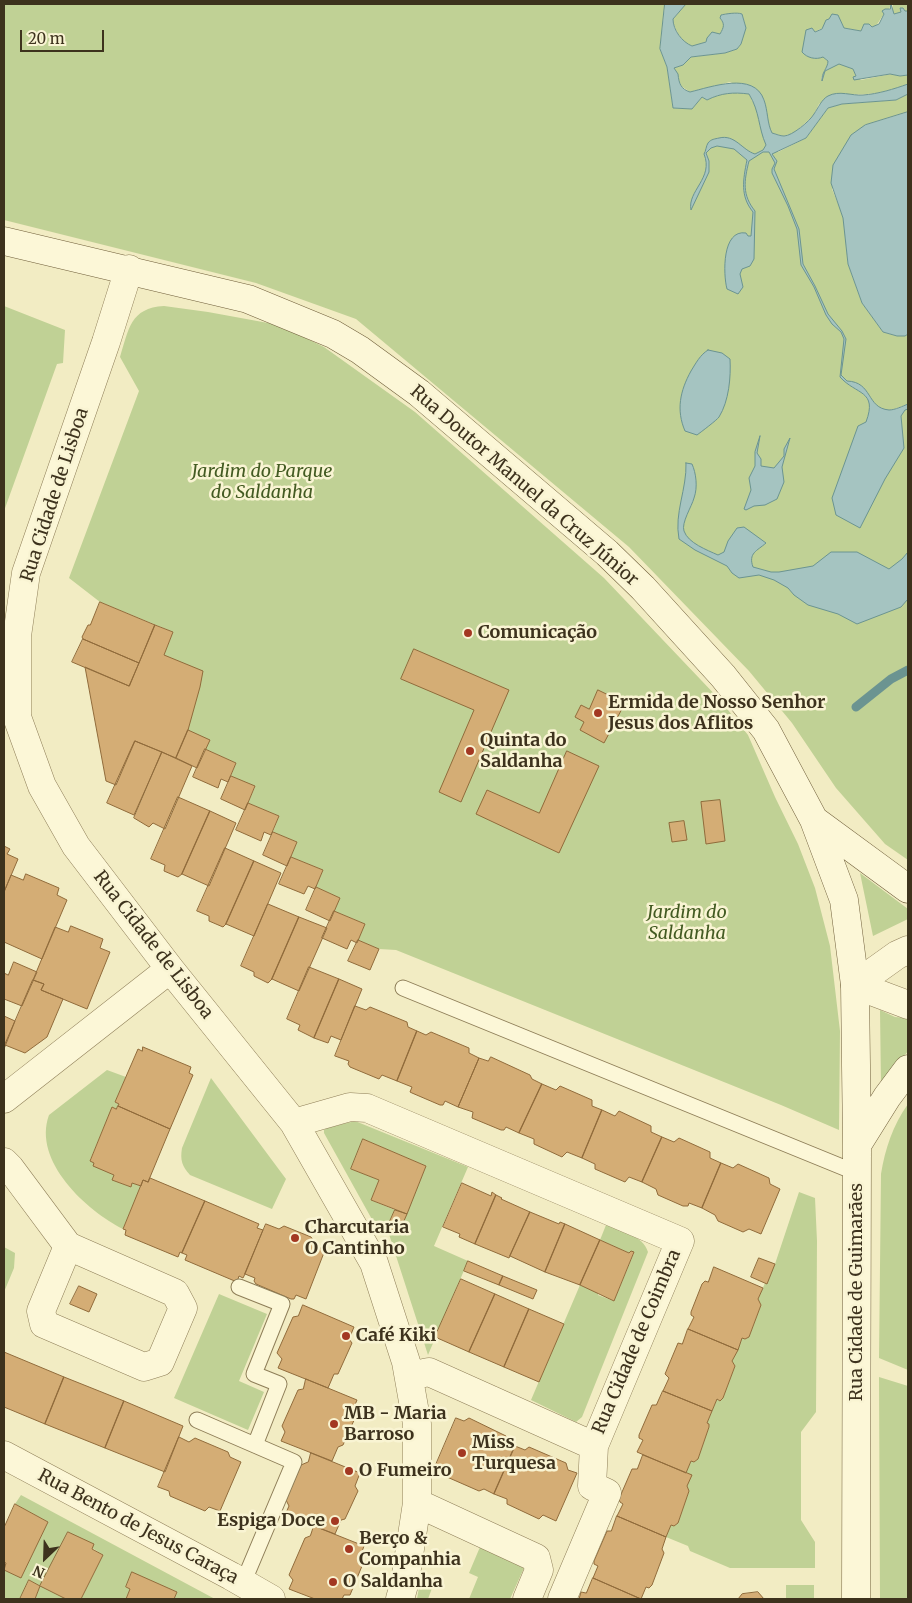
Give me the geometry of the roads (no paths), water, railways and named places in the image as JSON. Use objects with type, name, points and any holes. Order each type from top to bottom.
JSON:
[{"type":"street","name":"Rua Doutor Manuel da Cruz Júnior","points":[[4,241],[248,299],[333,334],[360,350],[419,393],[607,553],[643,588],[723,676],[766,730],[814,820],[844,900],[855,985]]},
{"type":"street","name":"Rua Cidade de Lisboa","points":[[129,270],[26,573],[17,636],[11,719],[42,786],[76,846],[170,969],[294,1123],[374,1263],[406,1362],[417,1424],[417,1503],[406,1581],[400,1599]]},
{"type":"street","points":[[814,820],[908,889]]},
{"type":"street","points":[[855,985],[897,955],[908,950]]},
{"type":"street","points":[[4,1099],[170,969]]},
{"type":"street","points":[[855,985],[908,1005]]},
{"type":"street","name":"Rua Cidade de Guimarães","points":[[855,985],[858,1173],[856,1599]]},
{"type":"street","points":[[857,1145],[887,1097],[908,1069]]},
{"type":"street","name":"Rua Cidade de Coimbra","points":[[294,1123],[350,1107],[367,1108],[680,1241],[594,1446],[429,1372],[409,1376]]},
{"type":"street","points":[[4,1162],[68,1246],[175,1293],[183,1308],[160,1362],[144,1366],[44,1324],[41,1311],[68,1246]]},
{"type":"street","points":[[562,1599],[607,1493],[592,1486],[594,1446]]},
{"type":"street","name":"Rua Bento de Jesus Caraça","points":[[4,1455],[271,1599]]},
{"type":"street","points":[[417,1503],[536,1558],[539,1570],[527,1599]]},
{"type":"lane","points":[[403,988],[858,1173]]},
{"type":"lane","points":[[239,1287],[282,1304],[254,1374],[279,1384],[255,1445]]},
{"type":"lane","points":[[197,1420],[294,1462],[243,1583]]},
{"type":"water","points":[[665,4],[686,4],[673,19],[673,23],[679,35],[692,46],[706,42],[712,32],[720,34],[723,26],[720,18],[721,15],[742,14],[746,28],[741,44],[737,49],[725,53],[691,57],[683,65],[674,68],[678,74],[681,86],[690,92],[731,83],[742,83],[759,91],[764,100],[772,133],[784,136],[796,131],[812,117],[824,99],[832,94],[869,94],[908,84],[908,94],[896,100],[842,104],[828,108],[806,138],[772,154],[777,161],[774,169],[799,229],[803,264],[828,314],[842,331],[846,339],[841,375],[847,381],[855,382],[866,390],[876,405],[882,408],[891,410],[908,404],[908,409],[901,416],[904,448],[885,479],[860,528],[836,515],[832,498],[858,426],[866,422],[869,412],[867,398],[840,377],[844,339],[841,332],[826,315],[814,287],[801,265],[797,229],[772,173],[775,163],[769,152],[763,152],[749,161],[746,175],[746,193],[755,211],[754,259],[750,266],[742,269],[740,274],[743,287],[738,294],[727,289],[725,264],[728,245],[732,238],[738,234],[746,233],[748,236],[751,236],[753,212],[744,194],[744,174],[747,160],[734,149],[717,146],[711,148],[706,153],[709,161],[709,172],[691,210],[693,197],[706,170],[704,154],[709,142],[713,139],[725,137],[734,140],[755,154],[763,150],[766,145],[753,101],[749,94],[727,94],[707,100],[702,97],[692,109],[673,108],[667,67],[660,49]]},
{"type":"water","points":[[891,4],[894,14],[901,12],[900,8],[908,11],[908,75],[890,74],[854,80],[853,77],[856,76],[853,69],[839,64],[825,71],[822,81],[823,75],[828,61],[823,57],[809,57],[802,52],[806,30],[812,28],[815,32],[822,29],[826,20],[832,14],[838,15],[844,28],[861,31],[864,24],[869,24],[872,27],[879,24],[884,14],[882,11],[890,9]]},
{"type":"water","points":[[908,112],[908,334],[897,336],[883,332],[862,303],[848,264],[843,218],[831,183],[833,165],[851,135],[865,125]]},
{"type":"water","points":[[708,350],[722,353],[730,359],[729,389],[719,417],[697,435],[685,431],[682,423],[680,401],[691,371],[700,357]]},
{"type":"water","points":[[760,436],[757,453],[761,459],[761,466],[774,468],[784,456],[784,449],[790,438],[782,467],[784,482],[777,499],[765,505],[754,506],[746,510],[744,509],[751,490],[749,478],[755,466],[755,452]]},
{"type":"water","points":[[686,463],[692,464],[696,485],[694,498],[683,528],[689,539],[698,546],[718,555],[724,552],[728,541],[737,528],[744,527],[766,543],[753,555],[753,567],[771,572],[813,566],[831,552],[857,552],[889,569],[908,552],[908,599],[901,607],[857,624],[838,614],[808,605],[788,588],[774,580],[759,575],[739,578],[727,566],[695,550],[679,539],[678,520],[685,482]]},
{"type":"waterway","points":[[856,707],[891,679],[908,670]]},
{"type":"place","name":"Comunicação","points":[[468,633]]},
{"type":"place","name":"Ermida de Nosso Senhor Jesus dos Aflitos","points":[[598,713]]},
{"type":"place","name":"Quinta do Saldanha","points":[[470,751]]},
{"type":"place","name":"Charcutaria O Cantinho","points":[[295,1238]]},
{"type":"place","name":"Café Kiki","points":[[346,1336]]},
{"type":"place","name":"MB - Maria Barroso","points":[[334,1424]]},
{"type":"place","name":"Miss Turquesa","points":[[462,1453]]},
{"type":"place","name":"O Fumeiro","points":[[349,1471]]},
{"type":"place","name":"Espiga Doce","points":[[335,1521]]},
{"type":"place","name":"Berço & Companhia","points":[[349,1549]]},
{"type":"place","name":"O Saldanha","points":[[333,1582]]},
{"type":"park label","name":"Jardim do Parque do Saldanha","points":[[262,482]]},
{"type":"park label","name":"Jardim do Saldanha","points":[[687,923]]}]
